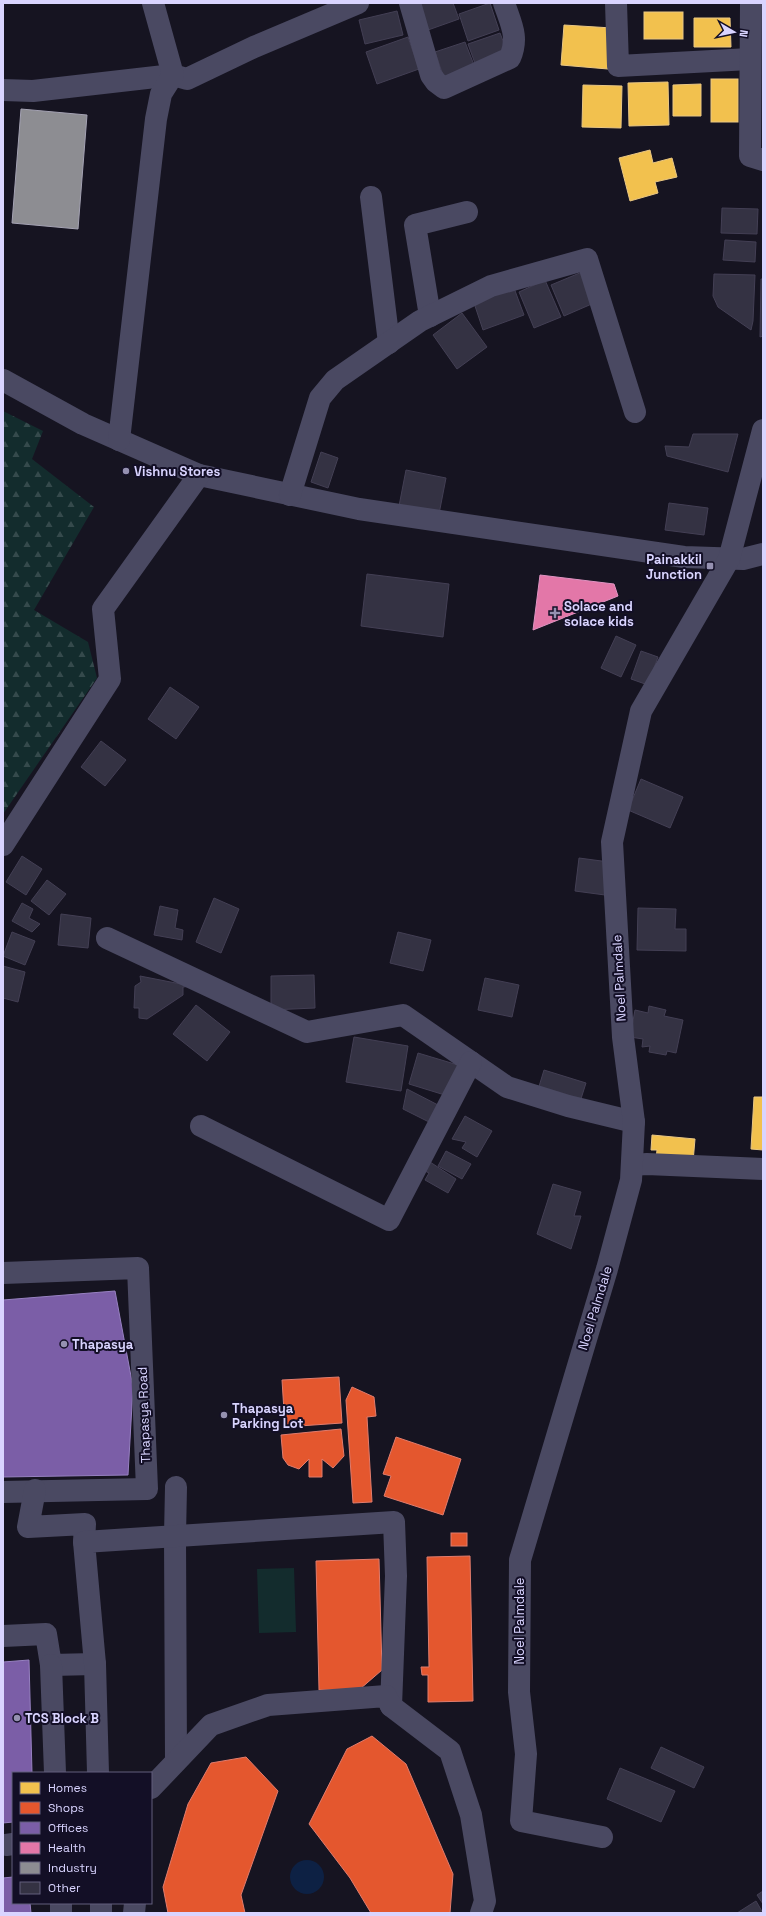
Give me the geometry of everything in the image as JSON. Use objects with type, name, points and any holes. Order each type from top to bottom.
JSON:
[{"type":"street","points":[[119,440],[156,119],[161,94],[173,75],[153,3]]},
{"type":"street","points":[[3,90],[34,91],[173,75],[187,79],[254,47],[358,3]]},
{"type":"street","points":[[410,3],[431,75],[436,82],[444,88],[510,58],[514,49],[515,36],[504,3]]},
{"type":"street","points":[[616,3],[618,66],[750,59]]},
{"type":"street","points":[[754,6],[750,59],[750,156],[763,160]]},
{"type":"street","points":[[371,197],[388,343]]},
{"type":"street","points":[[430,316],[415,225],[467,212]]},
{"type":"street","points":[[290,495],[320,398],[335,380],[430,316],[491,286],[587,259],[635,412]]},
{"type":"street","points":[[3,380],[84,424],[199,475],[359,509],[677,556],[743,559],[763,554]]},
{"type":"street","name":"Noel Palmdale","points":[[602,1837],[521,1821],[526,1754],[519,1692],[520,1560],[607,1269],[631,1180],[634,1122],[623,1037],[612,842],[641,711],[729,559],[763,430]]},
{"type":"street","points":[[3,845],[110,678],[103,609],[199,475]]},
{"type":"street","points":[[107,938],[307,1032],[403,1015],[507,1088],[568,1106],[634,1122]]},
{"type":"street","points":[[202,1126],[389,1220],[471,1062]]},
{"type":"street","points":[[632,1165],[647,1164],[763,1169]]},
{"type":"street","name":"Thapasya Road","points":[[3,1273],[138,1268],[147,1489],[36,1490],[3,1492]]},
{"type":"street","points":[[176,1487],[176,1761]]},
{"type":"street","points":[[36,1490],[28,1527],[85,1524],[84,1542],[95,1664],[98,1772]]},
{"type":"street","points":[[84,1542],[394,1522],[396,1576],[390,1706]]},
{"type":"street","points":[[3,1636],[46,1634],[51,1665],[55,1772]]},
{"type":"street","points":[[51,1665],[95,1664]]},
{"type":"street","points":[[152,1787],[211,1725],[268,1705],[386,1696],[390,1706],[450,1751],[471,1815],[486,1901],[481,1913]]},
{"type":"green space","points":[[3,411],[43,431],[32,459],[94,507],[34,610],[88,642],[97,678],[3,814]]},
{"type":"green space","points":[[294,1568],[296,1632],[259,1633],[257,1569]]},
{"type":"water","points":[[304,1860],[310,1860],[314,1861],[321,1867],[324,1877],[323,1884],[317,1891],[310,1894],[304,1894],[300,1893],[293,1887],[290,1880],[290,1874],[291,1870],[297,1863]]},
{"type":"building: Homes","points":[[644,12],[683,12],[683,39],[644,39]]},
{"type":"building: Homes","points":[[694,18],[730,18],[731,47],[694,47]]},
{"type":"building: Homes","points":[[564,25],[612,28],[608,69],[561,65]]},
{"type":"building: Homes","points":[[711,79],[738,79],[738,122],[711,122]]},
{"type":"building: Homes","points":[[668,82],[669,125],[629,126],[628,83]]},
{"type":"building: Homes","points":[[701,84],[701,116],[673,116],[673,85]]},
{"type":"building: Homes","points":[[583,85],[622,86],[621,128],[582,127]]},
{"type":"building: Homes","points":[[650,150],[653,163],[672,158],[677,177],[655,182],[658,193],[630,201],[619,158]]},
{"type":"building: Homes","points":[[754,1097],[763,1097],[763,1150],[751,1149]]},
{"type":"building: Homes","points":[[652,1135],[695,1139],[693,1162],[656,1159],[657,1150],[651,1150]]},
{"type":"building: Shops","points":[[339,1377],[342,1423],[285,1427],[282,1380]]},
{"type":"building: Shops","points":[[352,1387],[374,1397],[376,1416],[367,1417],[372,1502],[353,1503],[346,1400]]},
{"type":"building: Shops","points":[[341,1429],[344,1456],[333,1468],[322,1459],[322,1477],[309,1477],[309,1459],[299,1469],[288,1465],[283,1458],[281,1435]]},
{"type":"building: Shops","points":[[396,1437],[461,1459],[443,1515],[384,1496],[391,1476],[383,1474]]},
{"type":"building: Shops","points":[[451,1533],[467,1533],[467,1546],[451,1546]]},
{"type":"building: Shops","points":[[470,1556],[473,1701],[428,1702],[428,1675],[422,1675],[421,1667],[429,1667],[427,1557]]},
{"type":"building: Shops","points":[[379,1559],[382,1670],[360,1689],[319,1690],[316,1561]]},
{"type":"building: Shops","points":[[372,1736],[406,1764],[453,1874],[450,1913],[371,1913],[350,1878],[309,1824],[347,1749]]},
{"type":"building: Shops","points":[[246,1757],[278,1791],[241,1895],[245,1913],[168,1913],[163,1887],[188,1804],[211,1763]]},
{"type":"building: Offices","name":"Thapasya","points":[[115,1291],[133,1387],[128,1475],[3,1477],[3,1300]]},
{"type":"building: Offices","name":"TCS Block B","points":[[29,1660],[32,1772],[12,1772],[12,1822],[3,1823],[3,1662]]},
{"type":"building: Offices","points":[[12,1877],[12,1904],[30,1904],[31,1913],[3,1913],[3,1878]]},
{"type":"building: Health","name":"Solace and solace kids","points":[[540,575],[614,584],[618,596],[533,630]]},
{"type":"building: Industry","points":[[21,109],[87,115],[78,229],[12,223]]},
{"type":"building: Other","points":[[418,3],[453,3],[459,19],[428,30]]},
{"type":"building: Other","points":[[490,3],[499,30],[468,41],[459,14]]},
{"type":"building: Other","points":[[397,11],[403,35],[365,44],[359,20]]},
{"type":"building: Other","points":[[500,33],[508,54],[476,66],[468,44]]},
{"type":"building: Other","points":[[408,37],[419,69],[377,84],[366,52]]},
{"type":"building: Other","points":[[465,42],[476,70],[445,81],[435,52]]},
{"type":"building: Other","points":[[722,208],[758,209],[757,234],[721,233]]},
{"type":"building: Other","points":[[725,240],[756,242],[755,262],[723,260]]},
{"type":"building: Other","points":[[582,272],[594,303],[564,316],[551,285]]},
{"type":"building: Other","points":[[714,274],[755,275],[753,321],[751,330],[718,307],[713,296]]},
{"type":"building: Other","points":[[761,279],[763,279],[763,336],[760,337]]},
{"type":"building: Other","points":[[545,280],[561,317],[534,328],[519,292]]},
{"type":"building: Other","points":[[514,288],[524,315],[483,330],[474,303]]},
{"type":"building: Other","points":[[462,313],[487,347],[457,369],[433,335]]},
{"type":"building: Other","points":[[693,434],[738,434],[728,472],[667,456],[665,446],[689,447]]},
{"type":"building: Other","points":[[321,452],[338,458],[328,488],[311,482]]},
{"type":"building: Other","points":[[406,470],[446,478],[439,514],[399,506]]},
{"type":"building: Other","points":[[669,503],[708,508],[704,535],[665,530]]},
{"type":"building: Other","points":[[367,574],[449,584],[443,637],[361,626]]},
{"type":"building: Other","points":[[616,636],[636,645],[621,677],[601,668]]},
{"type":"building: Other","points":[[641,651],[658,657],[648,685],[631,679]]},
{"type":"building: Other","points":[[170,687],[199,707],[176,739],[148,719]]},
{"type":"building: Other","points":[[101,741],[126,760],[105,786],[81,767]]},
{"type":"building: Other","points":[[641,779],[683,797],[670,828],[628,810]]},
{"type":"building: Other","points":[[22,856],[42,869],[26,895],[6,882]]},
{"type":"building: Other","points":[[579,858],[609,862],[605,895],[575,891]]},
{"type":"building: Other","points":[[47,880],[66,894],[49,915],[31,901]]},
{"type":"building: Other","points":[[214,898],[239,909],[221,953],[196,942]]},
{"type":"building: Other","points":[[22,903],[33,909],[29,918],[40,924],[32,932],[12,921]]},
{"type":"building: Other","points":[[160,906],[178,910],[175,928],[183,930],[182,940],[154,935]]},
{"type":"building: Other","points":[[638,908],[676,909],[675,929],[686,929],[686,951],[637,950]]},
{"type":"building: Other","points":[[61,914],[91,918],[88,948],[58,945]]},
{"type":"building: Other","points":[[12,932],[35,941],[25,965],[3,956]]},
{"type":"building: Other","points":[[398,932],[431,940],[423,971],[390,963]]},
{"type":"building: Other","points":[[3,966],[25,972],[18,1002],[3,998]]},
{"type":"building: Other","points":[[314,975],[315,1008],[271,1010],[271,976]]},
{"type":"building: Other","points":[[140,976],[191,986],[183,987],[183,995],[147,1019],[139,1018],[139,1008],[134,1008],[135,986],[141,982]]},
{"type":"building: Other","points":[[485,978],[519,985],[512,1017],[478,1010]]},
{"type":"building: Other","points":[[196,1005],[230,1032],[207,1061],[173,1034]]},
{"type":"building: Other","points":[[649,1006],[666,1010],[664,1016],[683,1020],[676,1053],[667,1051],[666,1055],[649,1052],[650,1046],[642,1047],[643,1039],[630,1037],[635,1010],[648,1013]]},
{"type":"building: Other","points":[[354,1037],[408,1046],[401,1091],[346,1082]]},
{"type":"building: Other","points":[[418,1053],[458,1065],[448,1096],[409,1084]]},
{"type":"building: Other","points":[[544,1070],[586,1083],[579,1105],[537,1093]]},
{"type":"building: Other","points":[[407,1089],[440,1106],[431,1123],[403,1109]]},
{"type":"building: Other","points":[[465,1116],[492,1131],[477,1157],[462,1148],[466,1142],[452,1139]]},
{"type":"building: Other","points":[[446,1151],[471,1164],[462,1179],[438,1166]]},
{"type":"building: Other","points":[[430,1162],[456,1179],[448,1193],[425,1180],[429,1173],[425,1171]]},
{"type":"building: Other","points":[[553,1184],[581,1192],[574,1216],[581,1216],[571,1249],[537,1234]]},
{"type":"building: Other","points":[[661,1747],[704,1767],[694,1788],[651,1768]]},
{"type":"building: Other","points":[[620,1768],[675,1791],[661,1822],[607,1799]]},
{"type":"building: Other","points":[[763,1891],[763,1904],[757,1895]]},
{"type":"building: Other","points":[[756,1901],[763,1913],[737,1913]]},
{"type":"place","name":"Vishnu Stores","points":[[126,471]]},
{"type":"place","name":"Painakkil Junction","points":[[710,566]]},
{"type":"place","name":"Solace and solace kids","points":[[555,613]]},
{"type":"place","name":"Thapasya","points":[[64,1344]]},
{"type":"place","name":"Thapasya Parking Lot","points":[[224,1415]]},
{"type":"place","name":"TCS Block B","points":[[17,1718]]}]
